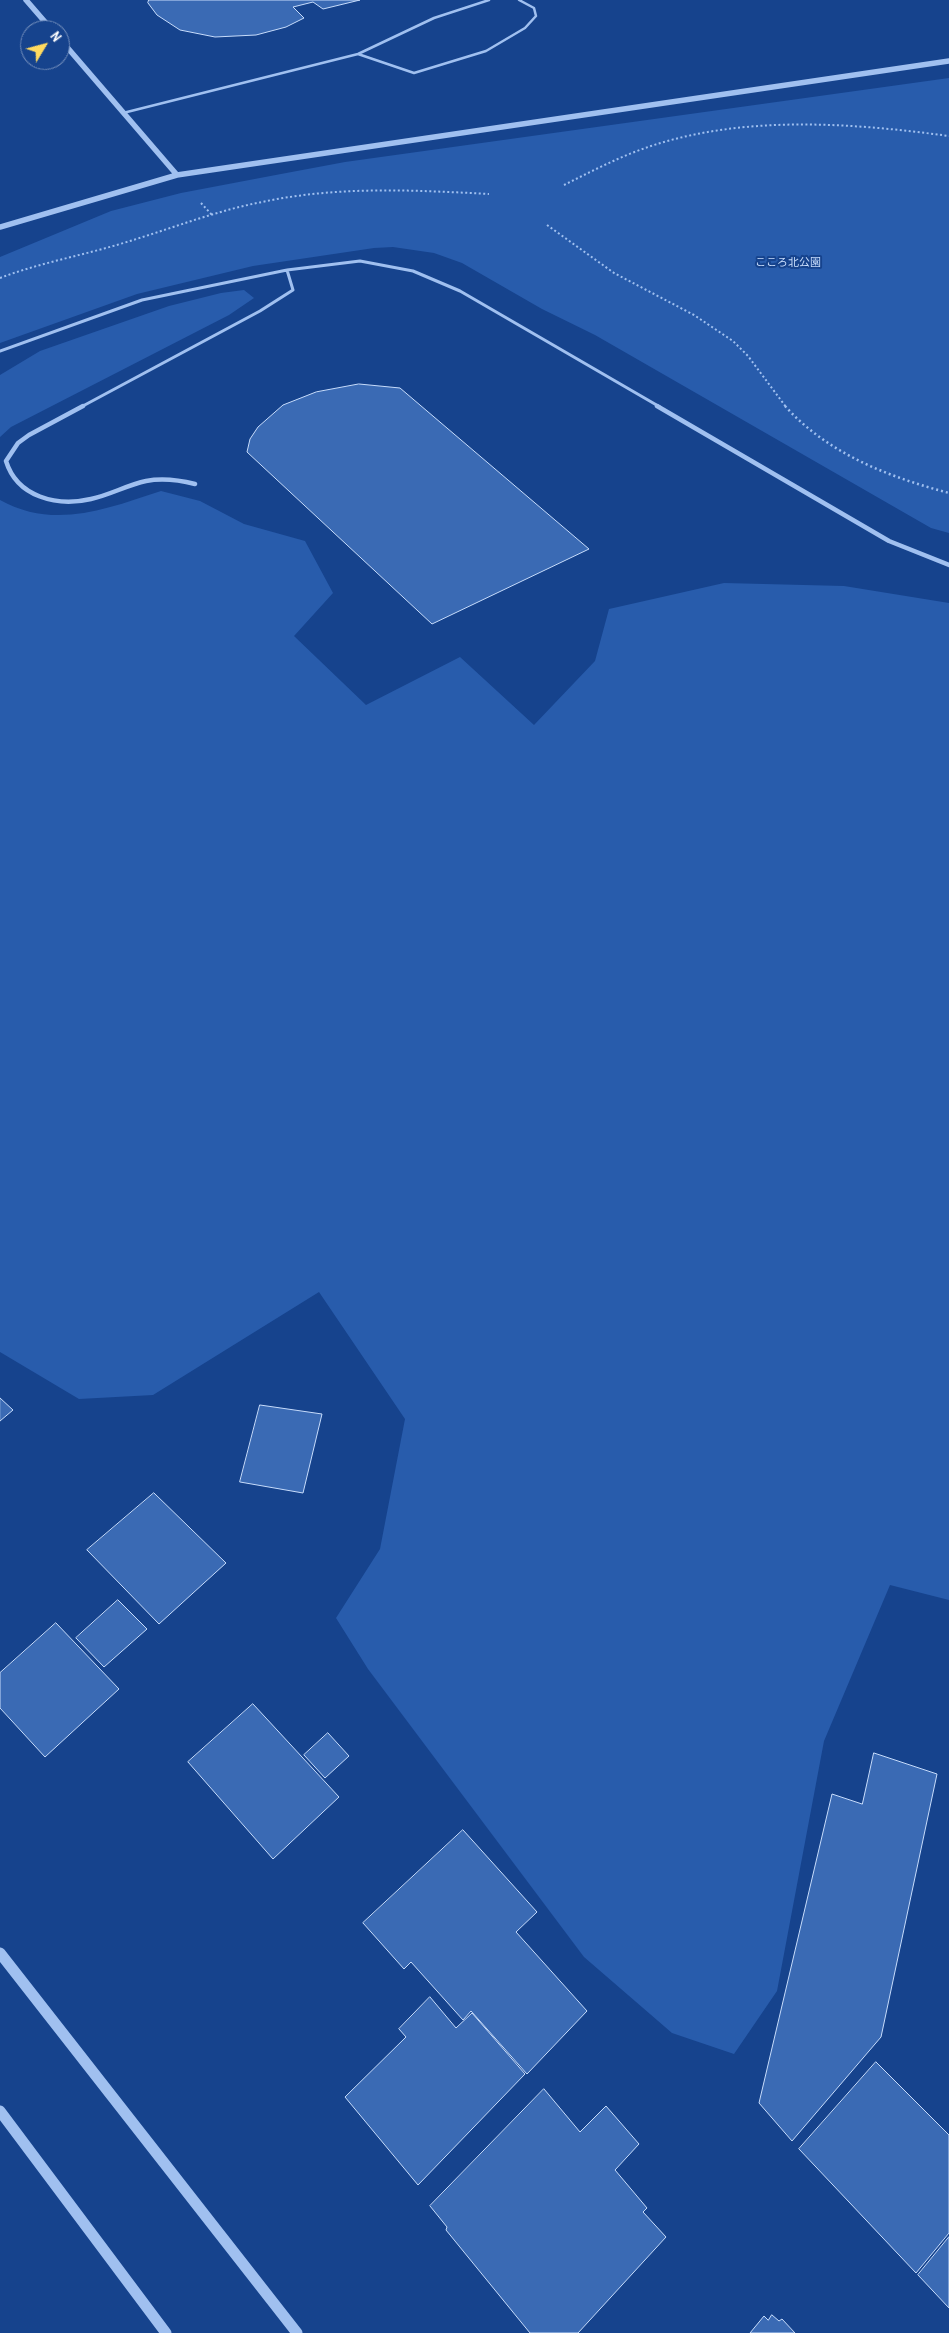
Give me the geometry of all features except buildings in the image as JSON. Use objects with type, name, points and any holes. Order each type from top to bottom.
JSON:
[{"type":"street","points":[[26,0],[43,20]]},
{"type":"street","points":[[70,52],[177,175]]},
{"type":"street","points":[[0,227],[58,208],[177,175],[949,61]]},
{"type":"street","points":[[0,351],[142,300],[287,270],[360,261],[413,271],[460,291],[889,541],[949,565]]},
{"type":"street","points":[[195,484],[163,479],[146,481],[92,499],[63,501],[25,490],[15,483],[10,475],[6,461],[18,443],[28,435],[260,310],[293,290],[287,270]]},
{"type":"street","points":[[0,1954],[297,2333]]},
{"type":"street","points":[[0,2111],[166,2333]]},
{"type":"lane","points":[[123,113],[358,54],[434,18],[489,0]]},
{"type":"lane","points":[[358,54],[414,73],[486,51],[525,28],[536,16],[534,8],[519,0]]},
{"type":"path","points":[[564,185],[609,163],[664,143],[729,129],[825,126],[912,130],[949,136]]},
{"type":"path","points":[[0,278],[30,265],[77,256],[212,215],[280,198],[344,190],[412,189],[489,194]]},
{"type":"path","points":[[547,225],[591,258],[625,280],[692,314],[733,341],[759,368],[786,407],[815,435],[860,462],[913,484],[949,492]]},
{"type":"green space","name":"こころ北公園","points":[[949,78],[949,533],[931,528],[595,335],[542,309],[462,263],[434,253],[393,247],[374,248],[253,266],[137,294],[0,343],[0,257],[111,211],[181,193],[345,162]]},
{"type":"green space","points":[[244,290],[254,298],[229,315],[11,427],[0,437],[0,375],[40,351],[169,306],[221,293]]},
{"type":"green space","points":[[161,491],[200,501],[244,524],[305,541],[333,593],[294,636],[366,705],[460,657],[534,725],[595,661],[609,609],[724,583],[844,586],[949,603],[949,1600],[890,1585],[824,1741],[777,1991],[734,2054],[672,2033],[584,1957],[368,1669],[336,1618],[380,1549],[405,1419],[319,1292],[153,1395],[79,1399],[0,1352],[0,500],[20,509],[40,514],[80,514],[100,510]]}]
